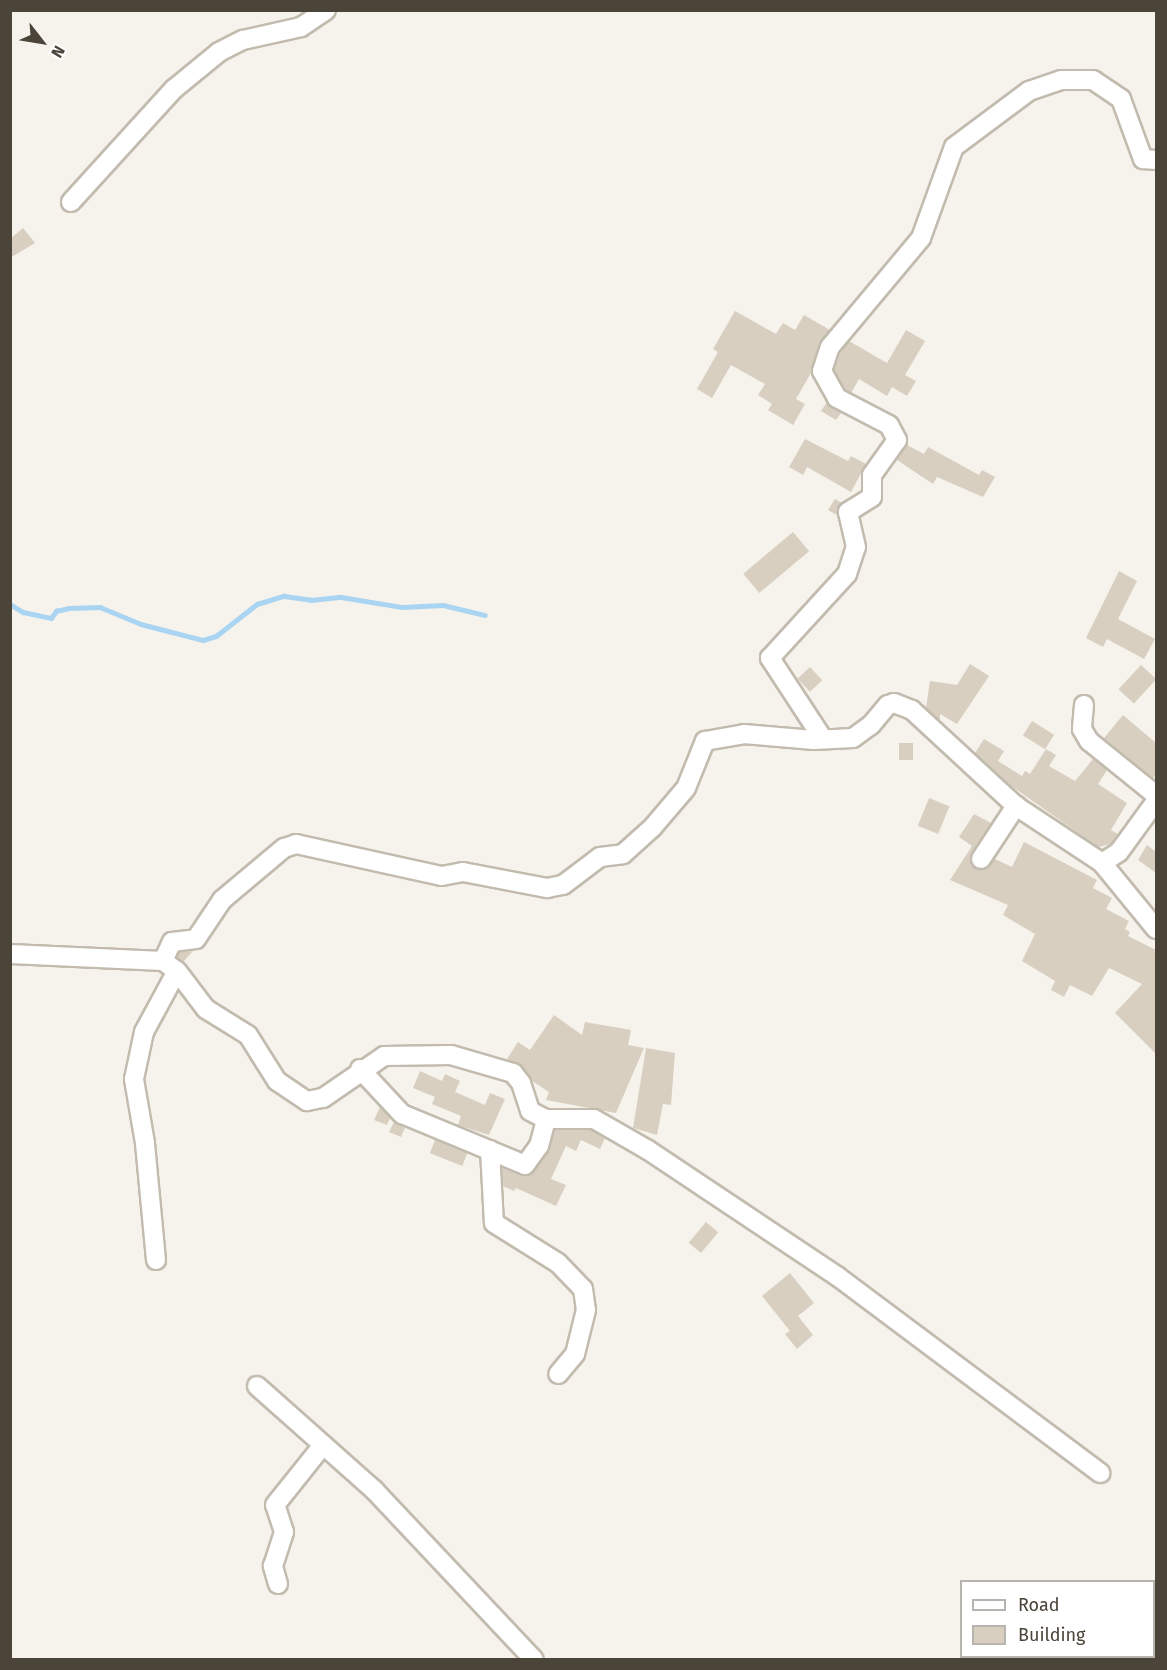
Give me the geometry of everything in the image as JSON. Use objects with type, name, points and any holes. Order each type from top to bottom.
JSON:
[{"type":"street","points":[[71,202],[174,89],[219,52],[243,40],[301,27],[326,10]]},
{"type":"street","points":[[819,740],[770,658],[847,574],[856,547],[848,512],[872,497],[872,475],[897,440],[889,425],[837,398],[822,371],[830,347],[921,238],[954,147],[1029,91],[1079,77],[1102,85],[1126,108],[1139,153],[1143,159],[1156,160]]},
{"type":"street","points":[[156,1260],[146,1155],[134,1079],[144,1032],[170,966],[172,942],[196,939],[222,900],[254,869],[284,848],[297,844],[442,876],[463,872],[547,888],[563,885],[600,857],[623,854],[652,828],[686,788],[705,741],[744,734],[819,740],[854,738],[872,725],[888,705],[904,705],[1016,806],[1102,863],[1156,929]]},
{"type":"street","points":[[1084,705],[1082,729],[1089,741],[1156,795]]},
{"type":"street","points":[[1102,863],[1119,852],[1156,801]]},
{"type":"street","points":[[981,859],[1016,806]]},
{"type":"street","points":[[10,954],[170,966],[206,1009],[248,1035],[278,1081],[298,1098],[307,1101],[323,1098],[360,1069],[384,1056],[414,1053],[451,1055],[513,1073],[521,1083],[530,1111],[546,1119],[594,1119],[648,1150],[837,1276],[1100,1473]]},
{"type":"street","points":[[360,1069],[402,1114],[528,1164],[546,1119]]},
{"type":"street","points":[[490,1150],[494,1223],[558,1263],[583,1289],[586,1310],[575,1354],[558,1374]]},
{"type":"street","points":[[256,1386],[323,1445],[428,1544],[534,1659]]},
{"type":"street","points":[[279,1584],[273,1566],[284,1532],[275,1505],[323,1445]]},
{"type":"building","points":[[23,228],[35,243],[10,258],[10,239]]},
{"type":"building","points":[[735,311],[776,334],[783,323],[795,330],[804,315],[830,330],[819,343],[811,373],[796,399],[805,404],[793,425],[768,410],[772,404],[758,395],[765,384],[731,365],[712,398],[697,389],[718,352],[713,349]]},
{"type":"building","points":[[906,330],[925,341],[905,375],[916,381],[907,396],[892,387],[887,396],[859,379],[851,393],[845,390],[834,370],[840,353],[849,341],[887,363]]},
{"type":"building","points":[[827,402],[841,413],[836,420],[821,411]]},
{"type":"building","points":[[805,439],[848,461],[851,456],[866,464],[851,492],[807,467],[803,475],[789,467]]},
{"type":"building","points":[[907,445],[924,454],[928,447],[979,475],[982,470],[995,477],[983,497],[937,477],[933,484],[897,460]]},
{"type":"building","points":[[835,499],[842,503],[837,515],[828,510]]},
{"type":"building","points":[[793,532],[809,551],[759,593],[743,574]]},
{"type":"building","points":[[1119,571],[1137,581],[1118,619],[1155,639],[1144,659],[1107,639],[1103,647],[1086,638]]},
{"type":"building","points":[[970,664],[989,676],[957,724],[940,714],[940,720],[926,708],[930,681],[957,685]]},
{"type":"building","points":[[1141,665],[1156,680],[1134,703],[1118,689]]},
{"type":"building","points":[[810,667],[822,680],[810,692],[798,679]]},
{"type":"building","points":[[1123,715],[1156,743],[1156,774],[1153,778],[1104,738]]},
{"type":"building","points":[[1032,721],[1054,735],[1045,749],[1023,735]]},
{"type":"building","points":[[984,739],[1004,751],[998,761],[1022,776],[1025,771],[1030,774],[1046,749],[1056,755],[1049,766],[1075,781],[1093,759],[1107,770],[1098,784],[1127,803],[1111,830],[1118,834],[1111,844],[1098,847],[1010,785],[975,753]]},
{"type":"building","points":[[899,743],[913,743],[913,760],[899,760]]},
{"type":"building","points":[[929,798],[949,806],[938,834],[918,826]]},
{"type":"building","points":[[974,814],[991,823],[971,853],[974,868],[985,869],[995,859],[1012,867],[1024,842],[1097,880],[1093,888],[1112,898],[1106,909],[1129,921],[1125,929],[1130,932],[1128,936],[1156,950],[1156,1054],[1115,1013],[1142,984],[1109,968],[1092,996],[1070,985],[1064,997],[1051,990],[1055,981],[1022,961],[1035,934],[1003,915],[1008,905],[950,880],[972,846],[959,837]]},
{"type":"building","points":[[1147,845],[1156,852],[1156,873],[1138,860]]},
{"type":"building","points":[[193,951],[183,962],[177,957],[180,952]]},
{"type":"building","points":[[554,1015],[582,1035],[585,1022],[631,1030],[628,1045],[644,1048],[616,1113],[546,1100],[549,1092],[532,1081],[521,1066],[507,1059],[518,1042],[530,1050]]},
{"type":"building","points":[[646,1048],[675,1053],[671,1105],[663,1104],[657,1135],[633,1128]]},
{"type":"building","points":[[420,1071],[442,1081],[445,1074],[460,1081],[455,1092],[485,1105],[490,1093],[505,1099],[489,1135],[458,1125],[461,1116],[432,1104],[435,1097],[413,1088]]},
{"type":"building","points":[[380,1107],[390,1118],[387,1125],[374,1120]]},
{"type":"building","points":[[394,1122],[405,1128],[401,1137],[389,1132]]},
{"type":"building","points":[[555,1130],[591,1130],[605,1138],[600,1149],[581,1140],[576,1151],[566,1146],[551,1179],[566,1185],[556,1206],[516,1188],[514,1191],[503,1186],[502,1168],[521,1176],[531,1175],[548,1152]]},
{"type":"building","points":[[435,1140],[467,1153],[462,1166],[430,1153]]},
{"type":"building","points":[[706,1222],[718,1232],[701,1253],[689,1243]]},
{"type":"building","points":[[790,1273],[814,1303],[798,1316],[813,1335],[797,1349],[785,1334],[790,1331],[762,1296]]},
{"type":"waterway","points":[[10,604],[23,612],[51,618],[56,611],[69,608],[100,607],[141,624],[203,640],[216,636],[257,604],[284,596],[311,600],[341,597],[402,607],[443,605],[485,615]]}]
